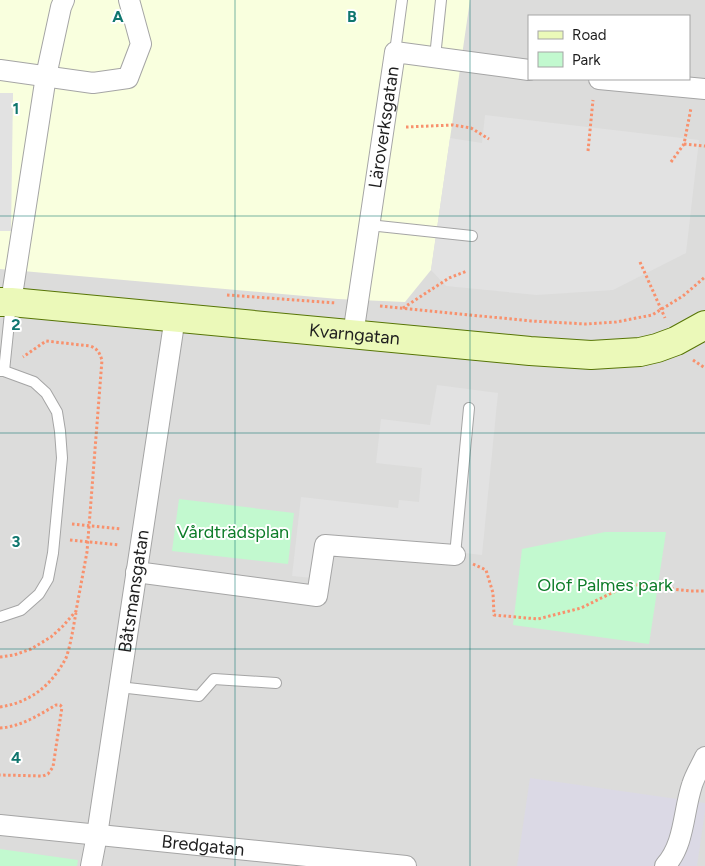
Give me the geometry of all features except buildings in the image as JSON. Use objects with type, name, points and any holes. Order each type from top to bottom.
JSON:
[{"type":"street","points":[[6,302],[46,76],[64,0]]},
{"type":"street","points":[[0,70],[93,83],[128,78],[141,44],[129,0]]},
{"type":"street","name":"Läroverksgatan","points":[[353,335],[395,52],[528,70]]},
{"type":"street","points":[[610,80],[700,88]]},
{"type":"street","name":"Kvarngatan","points":[[6,302],[353,335],[592,355],[640,352],[657,348],[676,341],[705,325]]},
{"type":"street","name":"Båtsmansgatan","points":[[91,866],[175,317]]},
{"type":"street","points":[[136,572],[317,596],[325,545],[455,555]]},
{"type":"street","points":[[665,866],[672,859],[678,844],[684,826],[692,782],[705,757]]},
{"type":"street","name":"Bredgatan","points":[[0,825],[406,866]]},
{"type":"lane","points":[[395,52],[402,0]]},
{"type":"lane","points":[[435,57],[441,0]]},
{"type":"lane","points":[[369,225],[472,236]]},
{"type":"lane","points":[[0,617],[21,610],[39,594],[48,579],[57,522],[62,458],[57,412],[46,393],[34,382],[2,371],[6,302]]},
{"type":"lane","points":[[455,555],[469,408]]},
{"type":"lane","points":[[119,687],[199,696],[214,679],[276,683]]},
{"type":"path","points":[[671,162],[684,144],[700,88]]},
{"type":"path","points":[[588,151],[592,113]]},
{"type":"path","points":[[383,129],[453,125],[471,128],[489,139]]},
{"type":"path","points":[[684,144],[705,146]]},
{"type":"path","points":[[640,262],[662,309]]},
{"type":"path","points":[[398,339],[402,308],[449,278],[467,271]]},
{"type":"path","points":[[57,522],[141,540]]},
{"type":"path","points":[[55,538],[141,540]]},
{"type":"path","points":[[455,555],[486,570],[494,593],[494,615],[538,619],[581,608],[630,584],[705,591]]},
{"type":"path","points":[[0,707],[35,694],[43,689],[56,675],[65,659],[76,611]]},
{"type":"path","points":[[0,728],[10,727],[27,721],[56,705],[60,704],[62,707],[52,766],[48,774],[43,776],[0,775]]},
{"type":"shaded area","points":[[0,0],[705,0],[705,866],[0,866]]},
{"type":"shaded area","points":[[0,0],[470,0],[431,270],[405,302],[338,299],[0,269]]},
{"type":"shaded area","points":[[0,93],[13,93],[11,231],[0,231]]},
{"type":"shaded area","points":[[485,115],[699,140],[686,253],[613,290],[537,295],[446,286],[431,270],[450,138],[482,143]]},
{"type":"shaded area","points":[[437,385],[498,393],[482,555],[318,536],[313,578],[292,576],[301,497],[398,508],[399,500],[419,502],[422,468],[376,463],[381,419],[430,425]]},
{"type":"shaded area","points":[[530,778],[705,803],[697,866],[517,866]]},
{"type":"green space","name":"Vårdträdsplan","points":[[179,499],[294,513],[288,564],[172,551]]},
{"type":"green space","name":"Olof Palmes park","points":[[605,532],[666,532],[649,644],[513,625],[522,549]]},
{"type":"green space","points":[[0,849],[78,860],[77,866],[0,866]]}]
